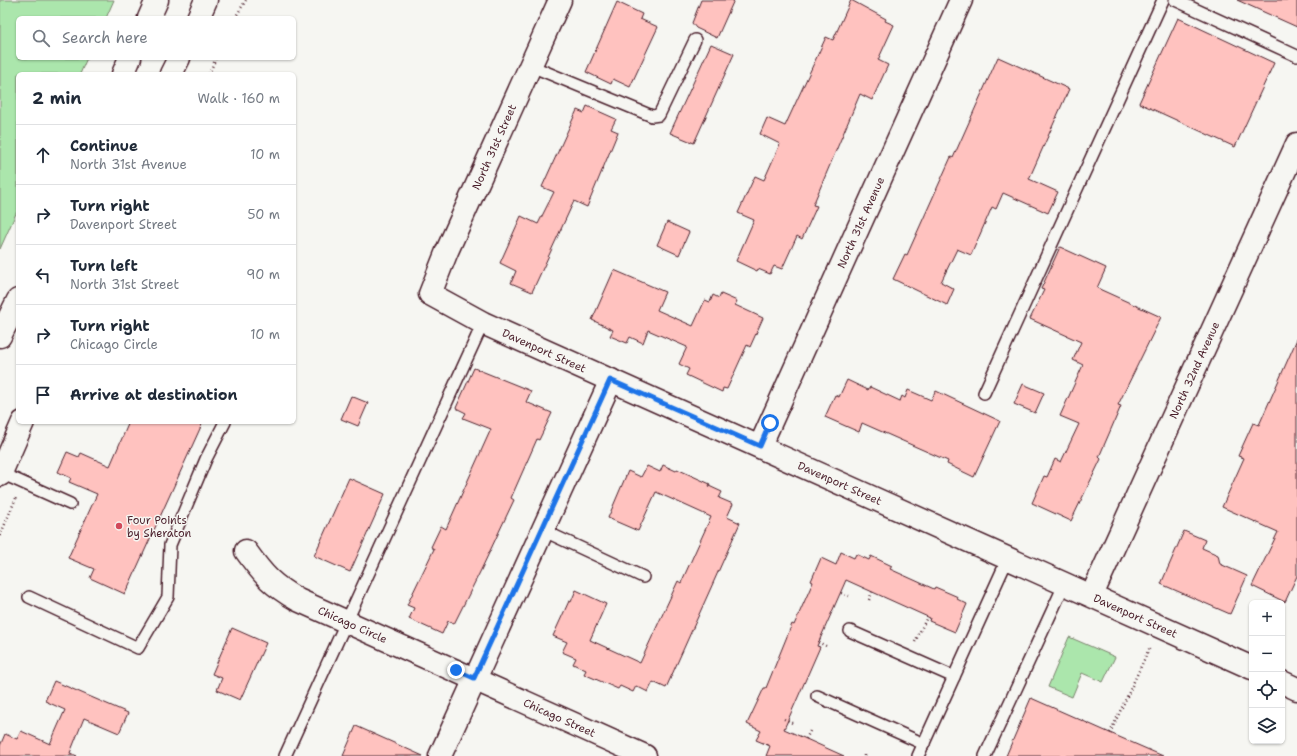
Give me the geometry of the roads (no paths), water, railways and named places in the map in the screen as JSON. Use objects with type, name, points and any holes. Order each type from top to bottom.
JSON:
[{"type":"street","points":[[150,16],[157,0]]},
{"type":"street","points":[[199,16],[206,0]]},
{"type":"street","name":"North 31st Street","points":[[430,294],[560,0]]},
{"type":"street","name":"North 31st Avenue","points":[[760,446],[961,0]]},
{"type":"street","points":[[124,72],[129,60]]},
{"type":"street","points":[[172,72],[178,60]]},
{"type":"street","name":"North 32nd Avenue","points":[[1092,596],[1297,144]]},
{"type":"street","name":"Davenport Street","points":[[430,294],[483,323],[1249,667]]},
{"type":"street","points":[[0,336],[16,304]]},
{"type":"street","points":[[440,756],[610,380]]},
{"type":"street","points":[[0,473],[22,424]]},
{"type":"street","name":"Chicago Circle","points":[[246,551],[263,576],[274,586],[298,600],[474,678]]},
{"type":"street","name":"Chicago Street","points":[[474,678],[645,756]]},
{"type":"street","points":[[1285,683],[1297,689]]},
{"type":"lane","points":[[984,393],[1163,0]]},
{"type":"lane","points":[[1175,0],[1297,56]]},
{"type":"lane","points":[[531,66],[652,116],[659,116],[695,40]]},
{"type":"lane","points":[[285,756],[483,323]]},
{"type":"lane","points":[[29,597],[138,648],[168,597],[170,545],[206,458],[224,424]]},
{"type":"lane","points":[[0,473],[70,504]]},
{"type":"lane","points":[[542,530],[643,577]]},
{"type":"lane","points":[[918,756],[1008,558]]},
{"type":"lane","points":[[986,756],[1065,583]]},
{"type":"lane","points":[[850,631],[954,677]]},
{"type":"lane","points":[[817,696],[924,744]]},
{"type":"place","name":"Four Points by Sheraton","points":[[119,526]]}]
